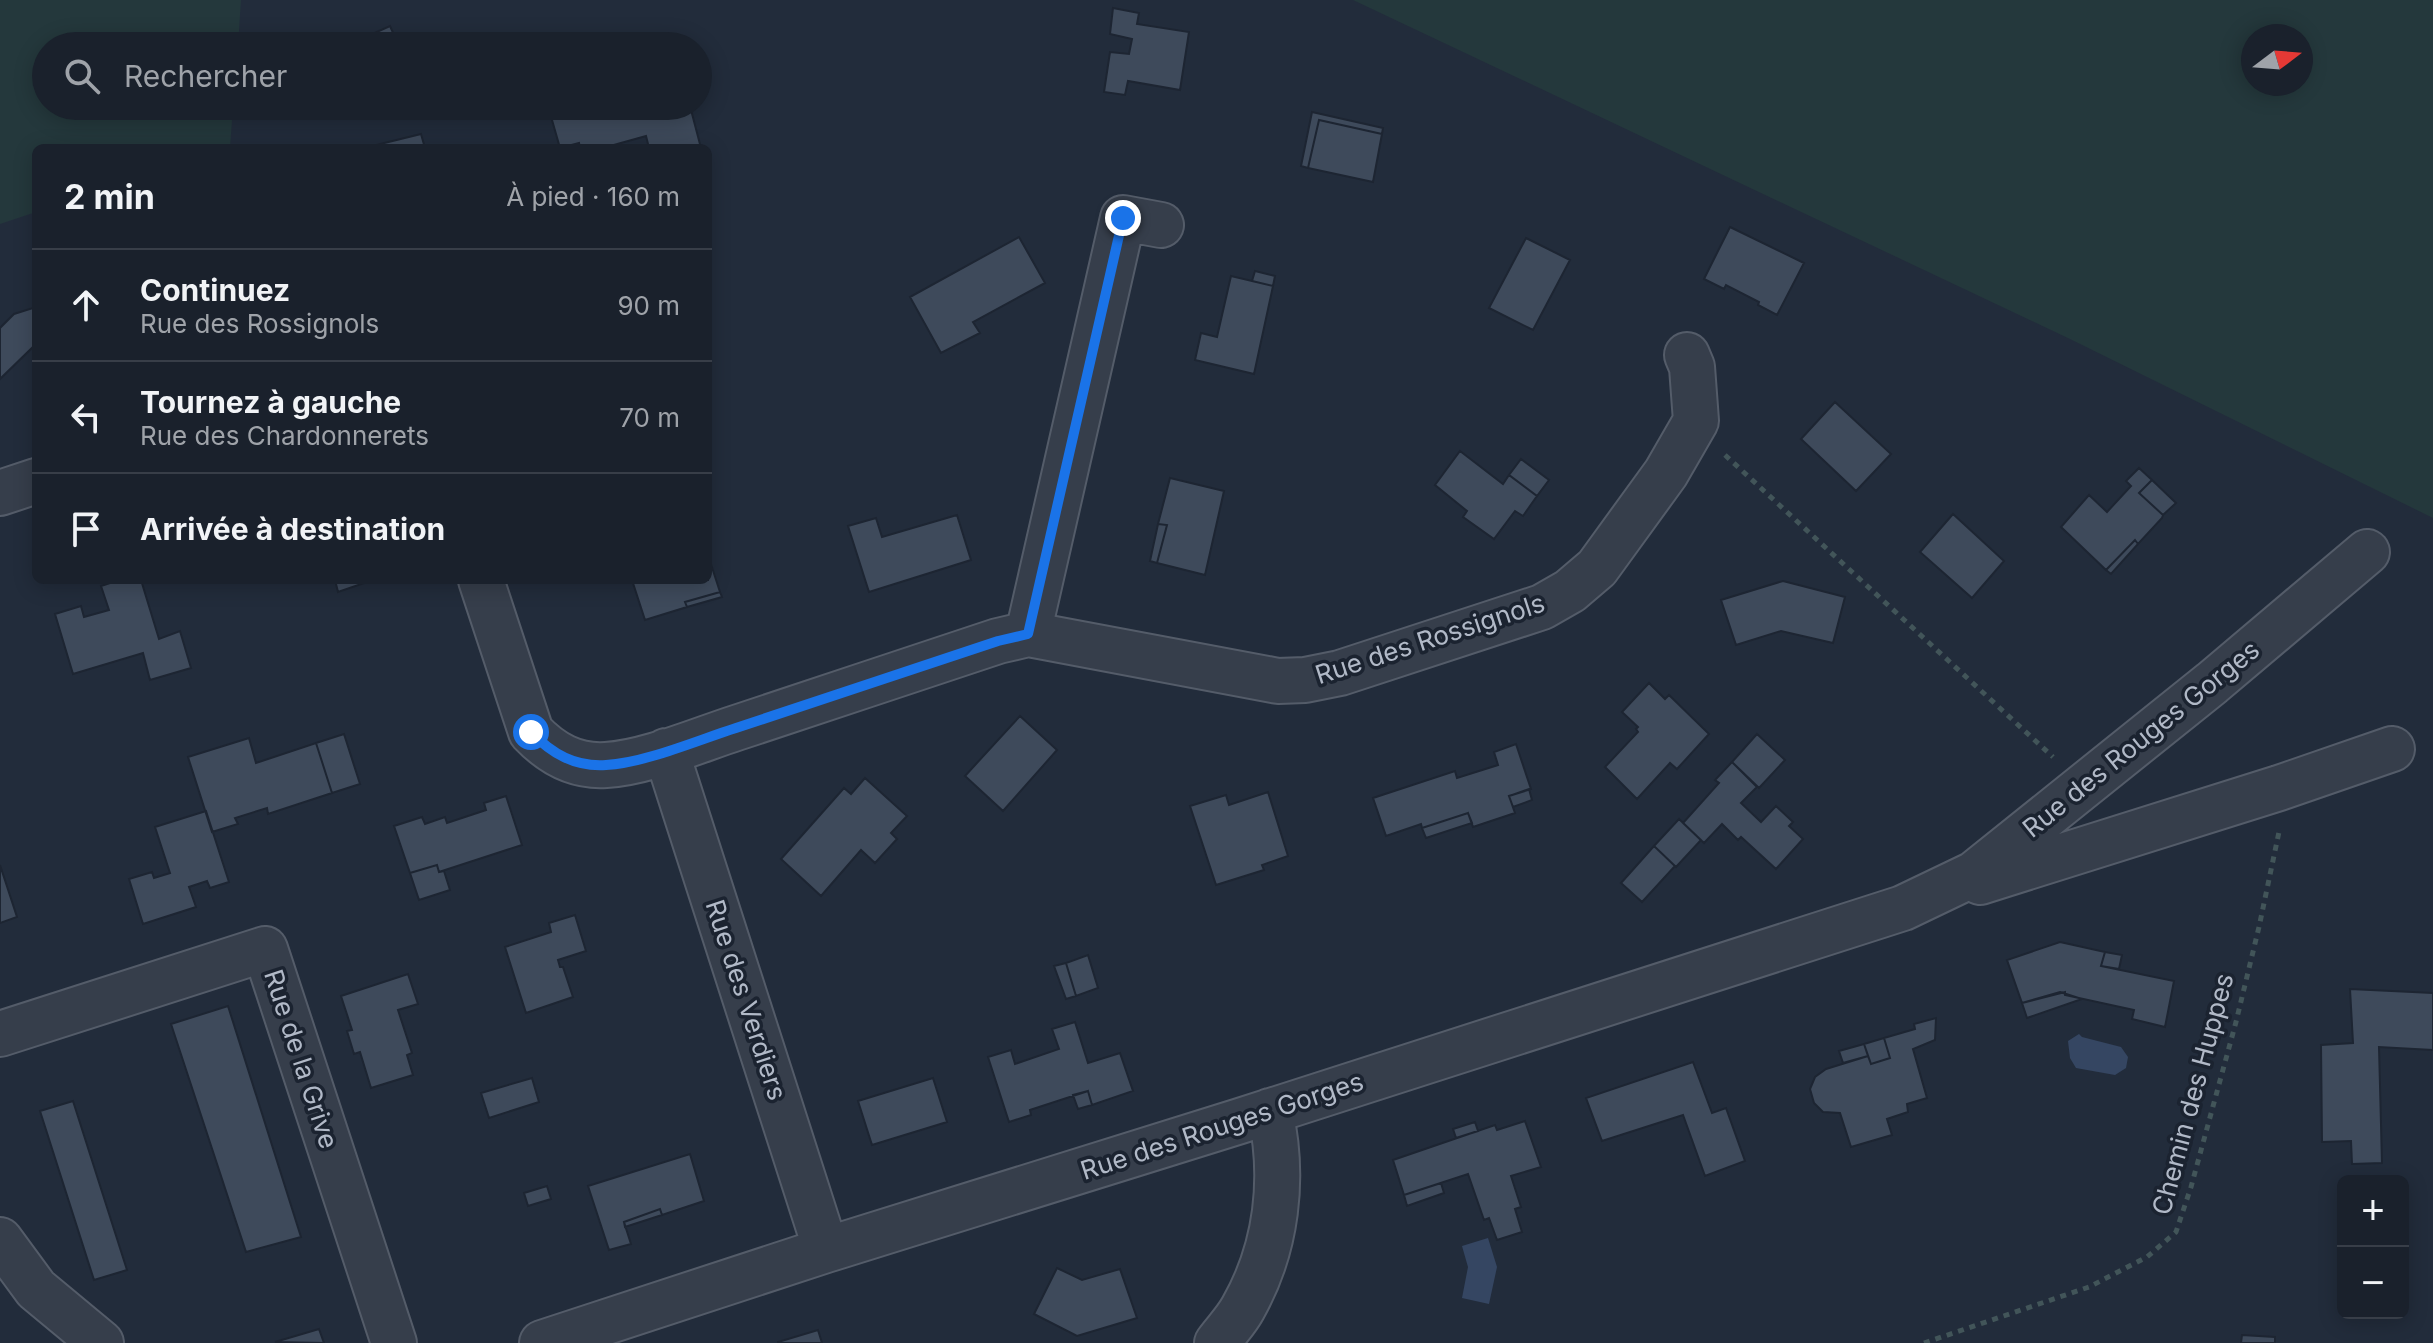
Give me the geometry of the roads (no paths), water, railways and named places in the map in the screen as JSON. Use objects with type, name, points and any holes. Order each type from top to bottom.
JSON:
[{"type":"street","points":[[1028,634],[1123,218],[1161,225]]},
{"type":"street","name":"Rue des Rossignols","points":[[482,584],[531,732],[546,748],[564,759],[584,764],[608,765],[666,751],[998,641],[1028,634],[1278,681],[1305,680],[1340,673],[1542,607],[1570,591],[1597,568],[1666,473],[1696,421],[1692,367],[1687,355]]},
{"type":"street","points":[[0,493],[32,482]]},
{"type":"street","name":"Rue des Rouges Gorges","points":[[1903,908],[1974,874],[2084,787],[2367,552]]},
{"type":"street","name":"Rue des Rouges Gorges","points":[[542,1343],[1903,908],[2119,836],[2279,788],[2392,749]]},
{"type":"street","name":"Rue des Verdiers","points":[[666,751],[826,1250]]},
{"type":"street","name":"Rue de la Grive","points":[[0,1034],[265,949],[394,1343]]},
{"type":"street","points":[[1217,1343],[1243,1309],[1269,1245],[1280,1175],[1270,1111]]},
{"type":"street","points":[[0,1240],[36,1289],[101,1343]]},
{"type":"water","points":[[2079,1034],[2121,1047],[2128,1057],[2126,1068],[2115,1075],[2076,1068],[2070,1058],[2068,1041]]},
{"type":"water","points":[[1488,1238],[1497,1267],[1489,1304],[1462,1298],[1468,1267],[1462,1246]]}]
